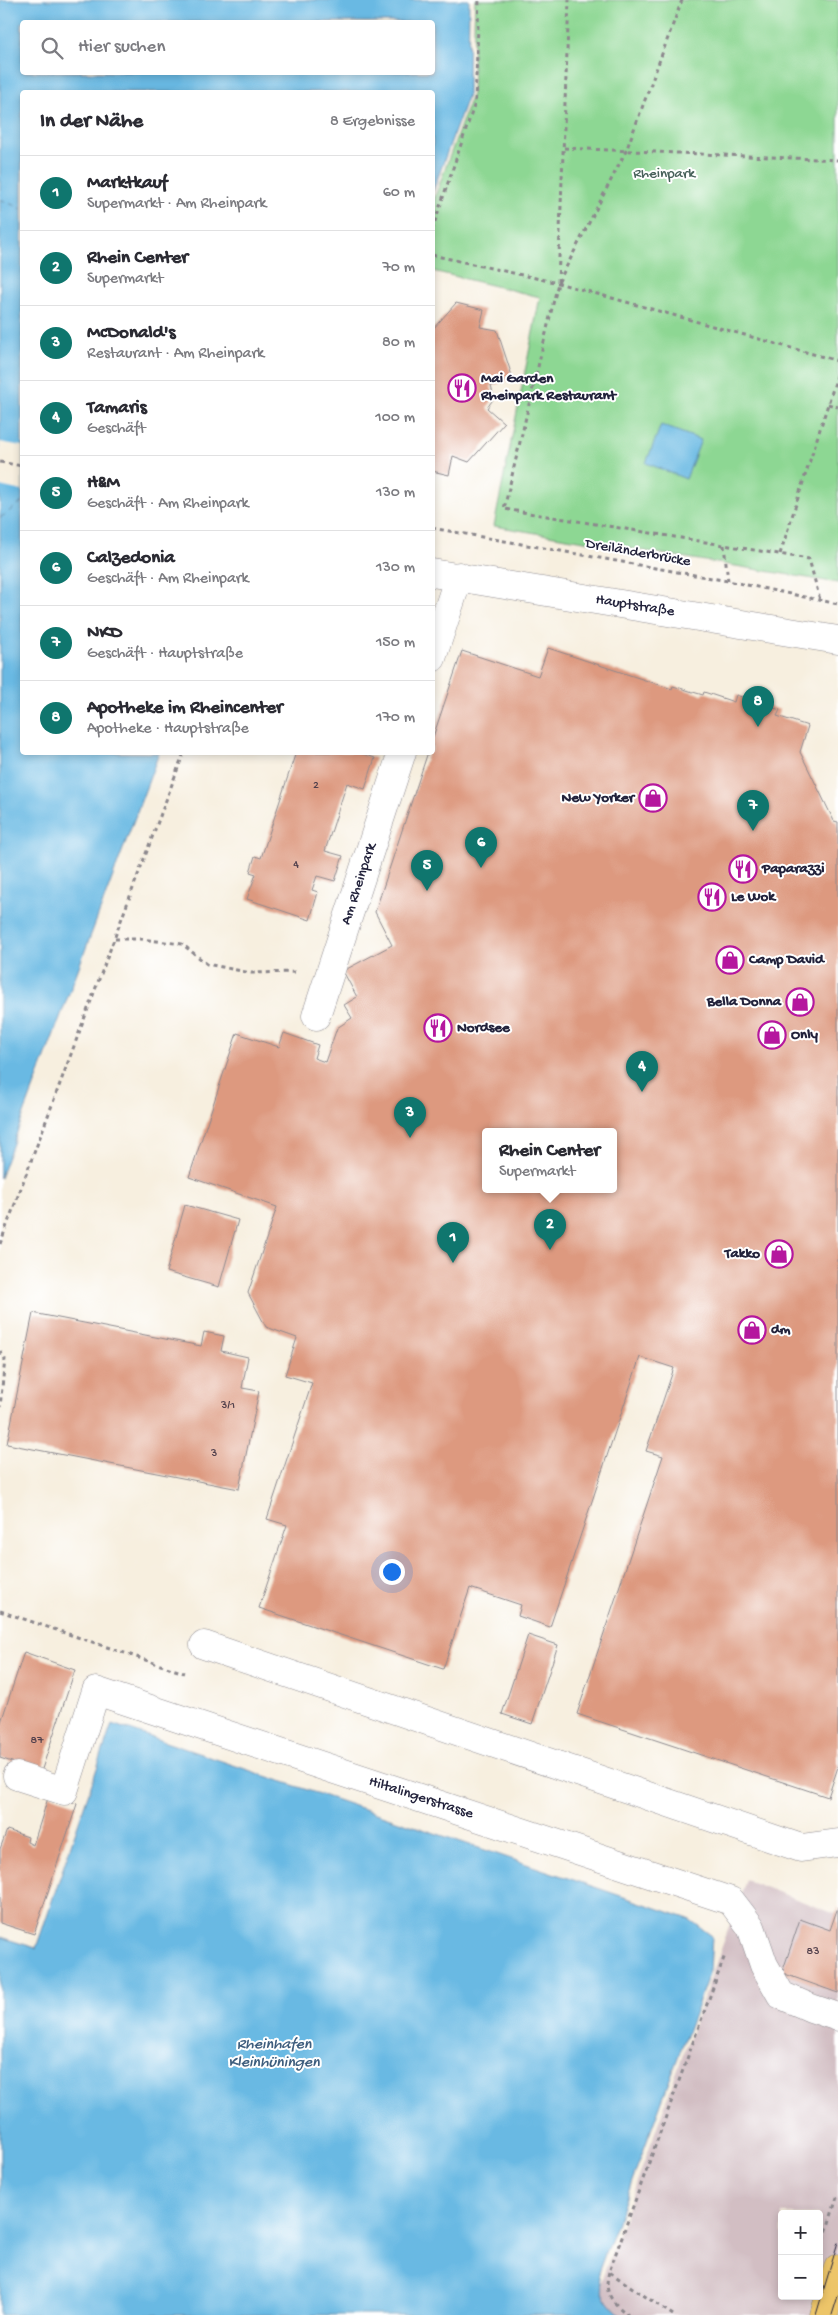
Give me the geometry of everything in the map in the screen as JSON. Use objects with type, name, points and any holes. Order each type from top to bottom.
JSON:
[{"type":"main road","points":[[824,2315],[838,2270]]},
{"type":"street","name":"Hauptstraße","points":[[435,573],[838,640]]},
{"type":"street","points":[[435,649],[459,576]]},
{"type":"street","name":"Am Rheinpark","points":[[316,1016],[401,755]]},
{"type":"street","points":[[204,1645],[801,1848],[838,1843]]},
{"type":"street","name":"Hiltalingerstrasse","points":[[18,1776],[64,1791],[96,1692],[731,1901],[751,1927],[764,1965],[781,1995],[838,2017]]},
{"type":"path","points":[[435,221],[475,103],[479,0]]},
{"type":"path","points":[[570,0],[558,284],[504,510],[809,559],[820,600]]},
{"type":"path","points":[[558,284],[626,151],[682,0]]},
{"type":"path","points":[[564,148],[838,160]]},
{"type":"path","points":[[435,256],[558,284],[838,362]]},
{"type":"path","points":[[780,554],[838,373]]},
{"type":"path","points":[[828,404],[838,407]]},
{"type":"path","points":[[0,462],[20,466]]},
{"type":"path","name":"Dreiländerbrücke","points":[[435,529],[728,581],[838,604]]},
{"type":"path","points":[[724,545],[728,581]]},
{"type":"path","points":[[0,1244],[183,755]]},
{"type":"path","points":[[115,939],[141,939],[182,944],[207,964],[251,973],[330,971]]},
{"type":"path","points":[[0,1351],[5,1359],[0,1407]]},
{"type":"path","points":[[0,1611],[185,1673]]},
{"type":"path","points":[[628,2315],[610,2298],[606,2284],[609,2272],[726,1953],[726,1946]]},
{"type":"path","points":[[823,2241],[838,2194]]},
{"type":"path","points":[[609,2272],[673,2315]]},
{"type":"shaded area","points":[[746,1880],[838,1915],[838,2315],[589,2315]]},
{"type":"green space","name":"Rheinpark","points":[[475,0],[838,0],[838,583],[494,526],[540,297],[435,271],[435,197],[472,94]]},
{"type":"water","points":[[0,0],[469,0],[468,95],[435,186],[435,90],[20,90],[20,755],[158,755],[0,1178]]},
{"type":"water","points":[[661,425],[701,440],[686,479],[646,463]]},
{"type":"water","name":"Rheinhafen Kleinhüningen","points":[[112,1724],[689,1919],[712,1936],[710,1971],[598,2273],[600,2285],[605,2296],[621,2315],[0,2315],[0,1937],[36,1948]]},
{"type":"pier","points":[[0,442],[20,446],[20,491],[0,486]]},
{"type":"building","name":"Mai Garden Rheinpark Restaurant","points":[[456,303],[484,310],[480,327],[497,330],[513,379],[491,386],[494,398],[487,408],[504,423],[469,462],[453,456],[449,475],[435,472],[435,327]]},
{"type":"building","points":[[548,648],[672,689],[673,686],[703,695],[704,692],[734,702],[736,695],[780,710],[777,716],[808,726],[800,752],[834,821],[838,822],[838,1767],[828,1797],[577,1714],[663,1456],[646,1451],[674,1368],[640,1357],[550,1627],[518,1616],[521,1605],[470,1588],[443,1669],[259,1608],[287,1525],[267,1519],[312,1383],[285,1375],[297,1338],[266,1327],[248,1293],[277,1207],[189,1177],[237,1033],[279,1047],[284,1033],[318,1045],[314,1058],[325,1062],[337,1028],[352,1018],[344,1005],[357,997],[343,971],[392,945],[375,912],[427,755],[435,755],[435,731],[462,651],[538,676]]},
{"type":"building","points":[[295,755],[366,755],[375,758],[365,789],[347,783],[325,851],[343,856],[335,881],[317,876],[312,890],[318,892],[310,920],[247,899],[256,874],[250,872],[255,856],[261,858]]},
{"type":"building","points":[[185,1205],[238,1220],[219,1287],[166,1272]]},
{"type":"building","points":[[33,1313],[201,1346],[204,1332],[224,1336],[221,1351],[248,1357],[242,1388],[259,1391],[239,1489],[7,1444]]},
{"type":"building","points":[[528,1635],[558,1645],[532,1724],[502,1714]]},
{"type":"building","points":[[24,1652],[75,1670],[41,1772],[0,1758],[0,1725]]},
{"type":"building","points":[[49,1795],[77,1804],[34,1934],[0,1923],[0,1849],[7,1830],[28,1837],[27,1842],[33,1845]]},
{"type":"building","points":[[838,1907],[838,1993],[782,1973],[800,1919],[830,1930]]},
{"type":"ferry route","points":[[0,199],[20,208]]},
{"type":"ferry route","points":[[0,518],[20,503]]},
{"type":"tram line","points":[[816,2315],[838,2242]]},
{"type":"tram line","points":[[832,2315],[838,2296]]},
{"type":"place","name":"Mai Garden Rheinpark Restaurant","points":[[462,388]]},
{"type":"place","name":"Apotheke im Rheincenter","points":[[758,727]]},
{"type":"place","name":"New Yorker","points":[[653,798]]},
{"type":"place","name":"NKD","points":[[753,831]]},
{"type":"place","name":"Calzedonia","points":[[481,868]]},
{"type":"place","name":"Paparazzi","points":[[743,869]]},
{"type":"place","name":"H&M","points":[[427,891]]},
{"type":"place","name":"Le Wok","points":[[712,897]]},
{"type":"place","name":"Camp David","points":[[730,960]]},
{"type":"place","name":"Bella Donna","points":[[800,1002]]},
{"type":"place","name":"Nordsee","points":[[438,1028]]},
{"type":"place","name":"Only","points":[[772,1035]]},
{"type":"place","name":"Tamaris","points":[[642,1092]]},
{"type":"place","name":"McDonald's","points":[[410,1138]]},
{"type":"place","name":"Rhein Center","points":[[550,1250]]},
{"type":"place","name":"Takko","points":[[779,1254]]},
{"type":"place","name":"Marktkauf","points":[[453,1263]]},
{"type":"place","name":"dm","points":[[752,1330]]}]
